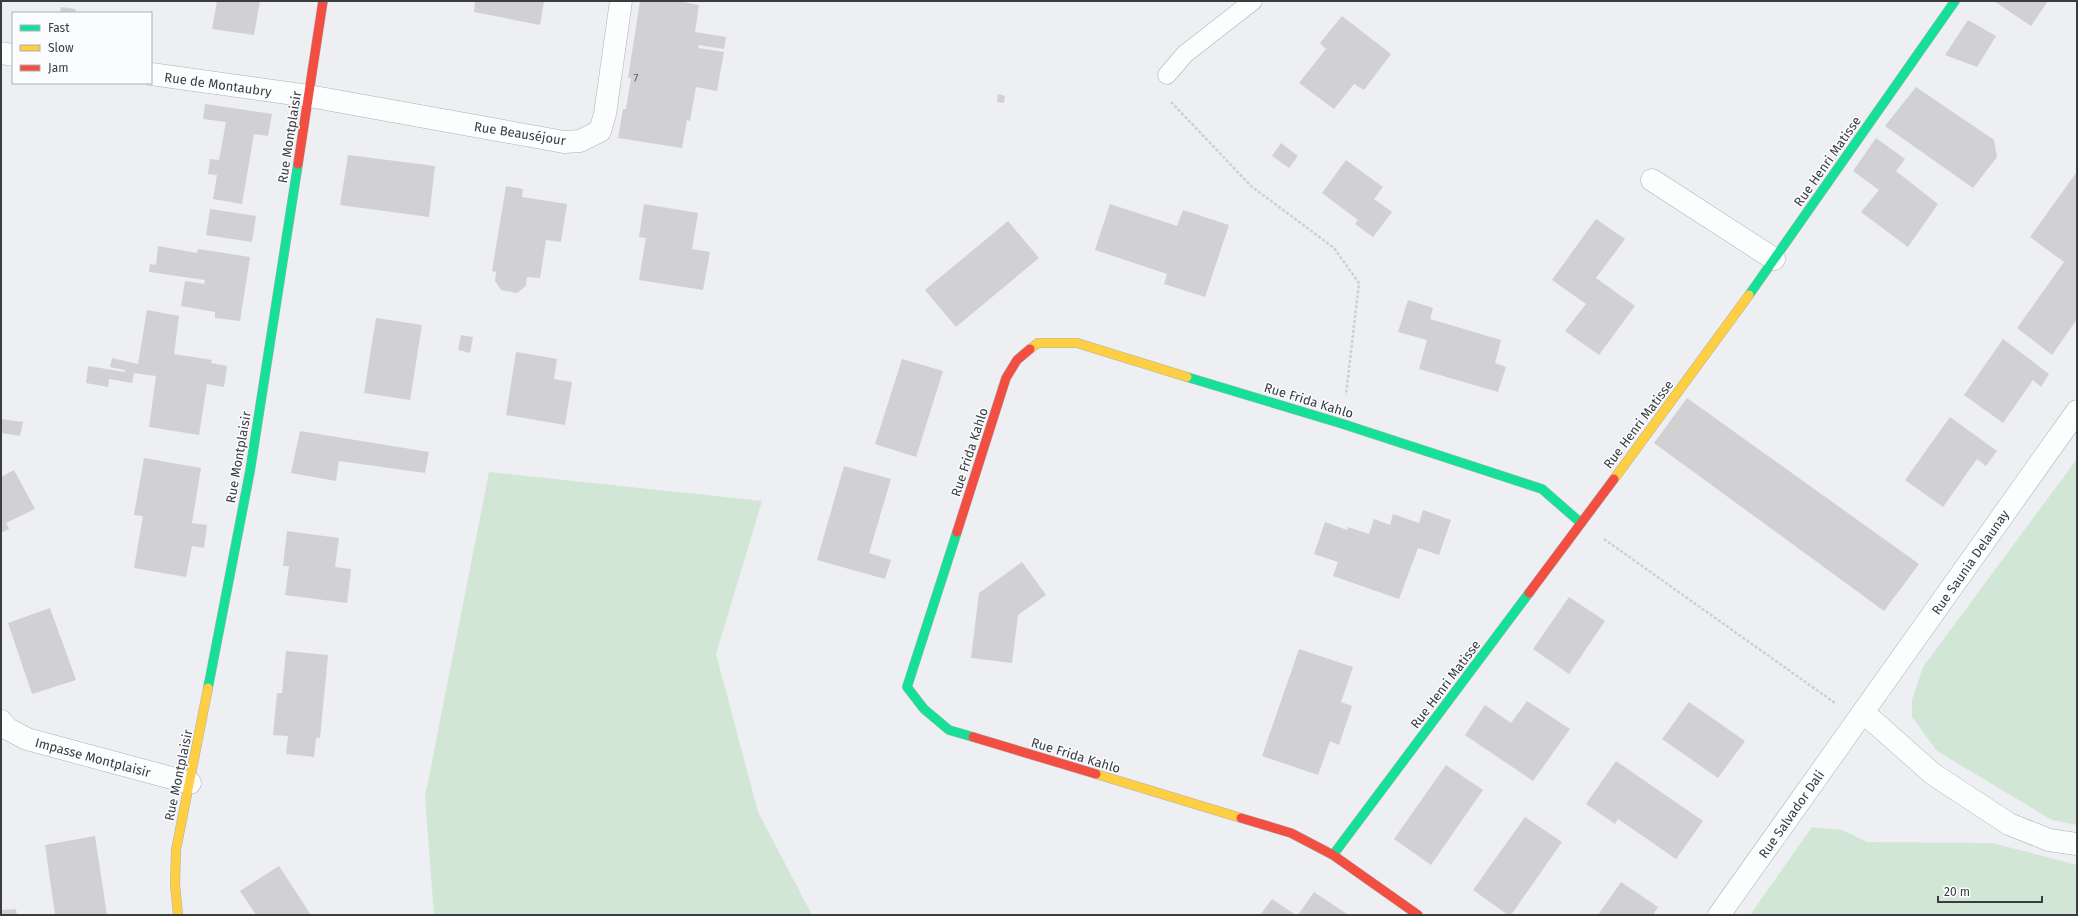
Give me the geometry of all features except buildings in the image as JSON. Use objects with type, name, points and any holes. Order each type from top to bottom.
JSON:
[{"type":"street","name":"Rue Montplaisir","points":[[178,915],[175,884],[176,850],[250,471],[323,1]]},
{"type":"street","name":"Rue Beauséjour","points":[[309,96],[564,142],[580,141],[600,131],[605,114],[621,1]]},
{"type":"street","name":"Rue Henri Matisse","points":[[1333,855],[1720,336],[1955,1]]},
{"type":"street","points":[[1,53],[12,55]]},
{"type":"street","name":"Rue de Montaubry","points":[[152,74],[309,96]]},
{"type":"street","points":[[1652,180],[1774,259]]},
{"type":"street","name":"Rue Frida Kahlo","points":[[1333,855],[1291,833],[949,730],[924,708],[907,687],[1006,378],[1017,360],[1038,343],[1077,343],[1343,424],[1542,489],[1581,523]]},
{"type":"street","name":"Rue Saunia Delaunay","points":[[1863,712],[2077,411]]},
{"type":"street","points":[[1863,712],[1933,774],[2009,824],[2049,840],[2077,844]]},
{"type":"street","name":"Rue Salvador Dali","points":[[1719,915],[1863,712]]},
{"type":"street","name":"Impasse Montplaisir","points":[[1,721],[8,729],[27,739],[190,783]]},
{"type":"street","points":[[1333,855],[1418,915]]},
{"type":"lane","points":[[1167,75],[1185,54],[1253,1]]},
{"type":"path","points":[[1167,75],[1169,99],[1251,186],[1334,248],[1359,283],[1343,424]]},
{"type":"path","points":[[1581,523],[1839,706],[1863,712]]},
{"type":"green space","points":[[2077,459],[2077,825],[2052,820],[1937,751],[1912,717],[1912,700],[1923,667]]},
{"type":"green space","points":[[489,472],[762,501],[716,654],[758,812],[812,915],[434,915],[425,797]]},
{"type":"green space","points":[[1812,827],[1842,830],[1867,842],[1992,843],[2077,865],[2077,915],[1750,915]]},
{"type":"traffic: fast","points":[[1749,295],[1955,1]]},
{"type":"traffic: fast","points":[[208,688],[250,471],[298,164]]},
{"type":"traffic: fast","points":[[1187,377],[1343,424],[1542,489],[1581,523]]},
{"type":"traffic: fast","points":[[957,532],[907,687],[924,709],[949,730],[973,737]]},
{"type":"traffic: fast","points":[[1333,855],[1529,593]]},
{"type":"traffic: slow","points":[[1614,479],[1749,295]]},
{"type":"traffic: slow","points":[[1030,349],[1038,343],[1077,343],[1187,377]]},
{"type":"traffic: slow","points":[[178,915],[175,884],[176,850],[208,688]]},
{"type":"traffic: slow","points":[[1096,774],[1241,818]]},
{"type":"traffic: jam","points":[[298,164],[323,1]]},
{"type":"traffic: jam","points":[[957,532],[1006,378],[1017,360],[1030,349]]},
{"type":"traffic: jam","points":[[1529,593],[1614,479]]},
{"type":"traffic: jam","points":[[973,737],[1096,774]]},
{"type":"traffic: jam","points":[[1241,818],[1291,833],[1333,855],[1418,915]]}]
